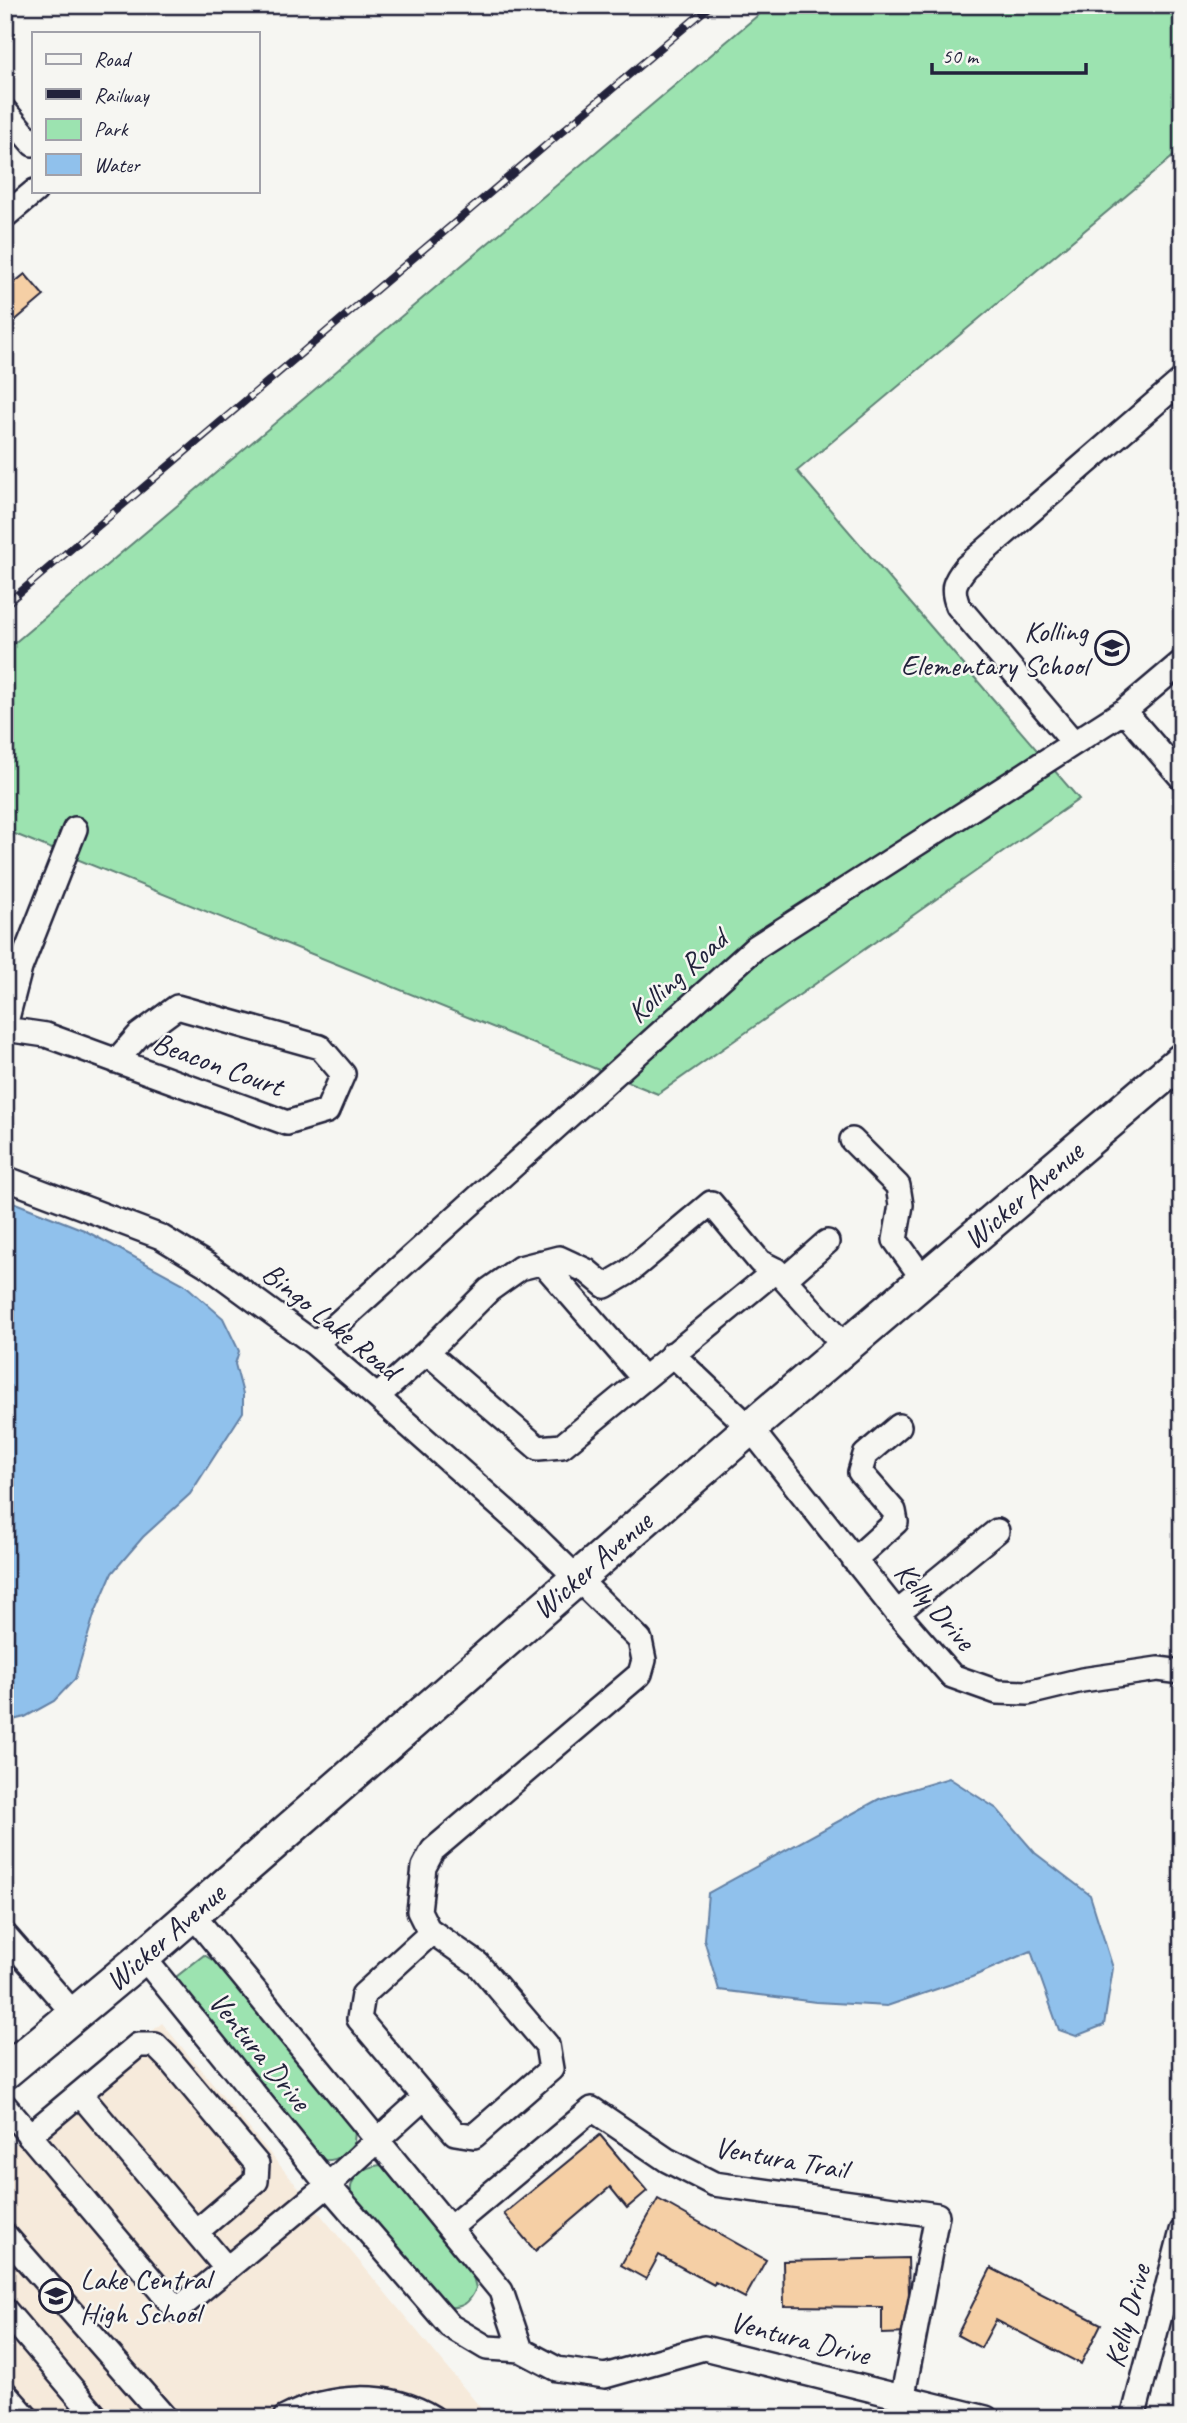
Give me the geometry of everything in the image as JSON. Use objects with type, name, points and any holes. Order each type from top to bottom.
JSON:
[{"type":"highway","name":"Wicker Avenue","points":[[5,2072],[144,1957],[750,1428],[1182,1060]]},
{"type":"street","points":[[5,111],[32,143]]},
{"type":"street","points":[[5,216],[34,192]]},
{"type":"street","points":[[1074,743],[958,606],[953,593],[956,580],[967,567],[1182,380]]},
{"type":"street","name":"Kolling Road","points":[[315,1344],[757,947],[1124,711],[1182,662]]},
{"type":"street","points":[[1124,711],[1182,778]]},
{"type":"street","points":[[5,1028],[12,965],[75,829]]},
{"type":"street","name":"Beacon Court","points":[[5,1028],[46,1035],[116,1061],[287,1123],[327,1111],[343,1074],[320,1047],[177,1007],[139,1035],[116,1061]]},
{"type":"street","points":[[852,1140],[898,1186],[901,1205],[895,1240],[924,1280]]},
{"type":"street","name":"Bingo Lake Road","points":[[5,1178],[161,1237],[207,1265],[315,1344],[377,1397],[578,1577],[640,1640],[644,1660],[640,1674],[433,1850],[424,1867],[419,1911],[432,1932]]},
{"type":"street","points":[[377,1397],[489,1290],[520,1268],[559,1258],[587,1271],[605,1286],[626,1273],[711,1203],[760,1262],[780,1274],[845,1347]]},
{"type":"street","points":[[427,1352],[538,1448],[562,1446],[672,1354],[827,1242]]},
{"type":"street","points":[[542,1262],[643,1378]]},
{"type":"street","name":"Kelly Drive","points":[[672,1354],[750,1428],[897,1613],[952,1676],[997,1692],[1028,1693],[1082,1680],[1158,1669],[1182,1672]]},
{"type":"street","points":[[854,1560],[896,1522],[894,1511],[860,1472],[865,1454],[899,1426]]},
{"type":"street","points":[[897,1613],[997,1531]]},
{"type":"street","name":"Ventura Drive","points":[[192,1914],[501,2291],[521,2350]]},
{"type":"street","points":[[432,1932],[478,1964],[547,2045],[551,2069],[474,2136],[455,2133],[359,2019],[363,1995],[432,1932]]},
{"type":"street","points":[[5,1935],[74,2014]]},
{"type":"street","name":"Ventura Drive","points":[[144,1957],[328,2185],[450,2326],[487,2348],[521,2350],[557,2369],[605,2375],[704,2347],[903,2395],[944,2413],[986,2418]]},
{"type":"street","points":[[29,2136],[138,2045],[155,2045],[257,2164],[256,2181],[196,2232]]},
{"type":"street","points":[[80,2094],[227,2269]]},
{"type":"street","points":[[5,2106],[177,2310],[328,2185],[425,2097]]},
{"type":"street","name":"Ventura Trail","points":[[450,2228],[592,2109],[667,2160],[714,2184],[937,2215],[903,2395]]},
{"type":"street","name":"Kelly Drive","points":[[1133,2418],[1182,2231]]},
{"type":"street","points":[[5,2235],[165,2418]]},
{"type":"street","points":[[5,2310],[97,2418]]},
{"type":"street","points":[[5,2393],[26,2418]]},
{"type":"street","points":[[285,2418],[309,2407],[336,2400],[366,2399],[397,2403],[433,2418]]},
{"type":"shaded area","points":[[162,2023],[489,2418],[5,2418],[5,2152]]},
{"type":"green space","points":[[770,5],[1182,5],[1182,149],[797,471],[1079,799],[658,1094],[5,830],[5,651]]},
{"type":"green space","points":[[204,1955],[214,1961],[355,2131],[354,2142],[341,2156],[322,2160],[177,1982],[176,1977]]},
{"type":"green space","points":[[380,2165],[387,2169],[472,2273],[476,2288],[465,2304],[445,2307],[352,2197],[354,2179],[368,2168]]},
{"type":"water","points":[[5,1199],[84,1230],[184,1284],[223,1318],[239,1351],[235,1364],[243,1394],[243,1412],[190,1494],[143,1537],[112,1573],[94,1615],[75,1679],[54,1701],[25,1717],[5,1722]]},
{"type":"water","points":[[949,1778],[997,1809],[1035,1853],[1090,1895],[1113,1968],[1104,2025],[1076,2036],[1059,2030],[1031,1951],[972,1977],[887,2006],[816,2002],[719,1990],[704,1939],[708,1893],[879,1799]]},
{"type":"building","points":[[25,274],[44,296],[5,329],[5,290]]},
{"type":"building","points":[[600,2135],[647,2191],[627,2208],[610,2187],[535,2251],[504,2214]]},
{"type":"building","points":[[658,2199],[766,2260],[745,2298],[715,2282],[714,2285],[659,2255],[646,2279],[621,2265]]},
{"type":"building","points":[[908,2258],[910,2333],[882,2334],[882,2307],[784,2306],[783,2261]]},
{"type":"building","points":[[991,2268],[1101,2324],[1081,2364],[996,2320],[981,2348],[957,2335]]},
{"type":"railway","points":[[5,605],[711,5]]},
{"type":"place","name":"Kolling Elementary School","points":[[1112,648]]},
{"type":"place","name":"Lake Central High School","points":[[56,2296]]}]
